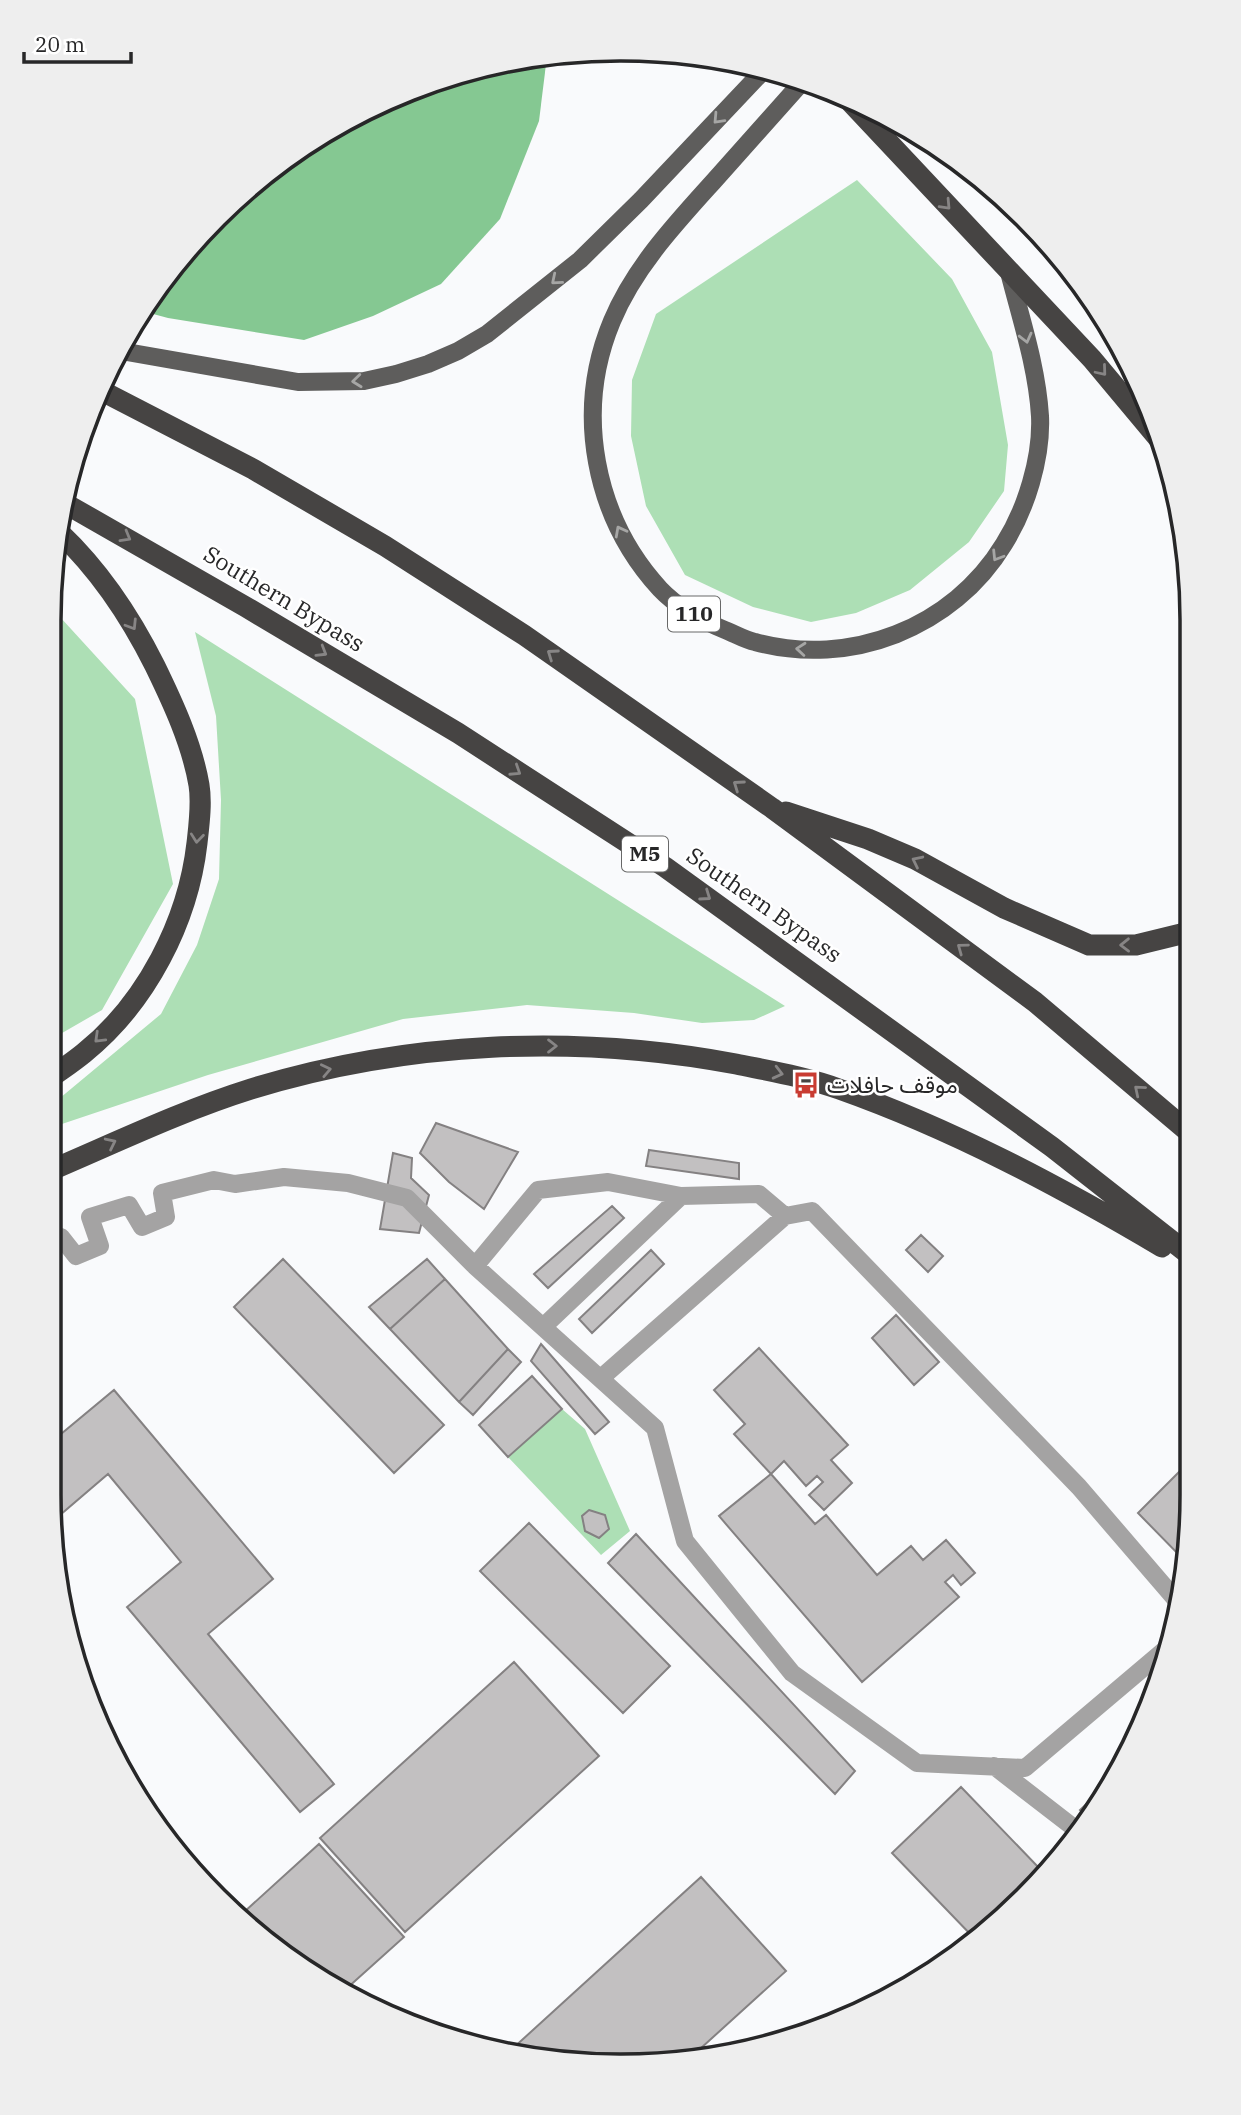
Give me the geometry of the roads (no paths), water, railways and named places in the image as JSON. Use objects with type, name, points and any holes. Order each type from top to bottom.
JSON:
[{"type":"highway","points":[[863,117],[1092,359],[1142,418]]},
{"type":"highway","points":[[109,395],[253,469],[385,546],[524,635],[772,808],[1035,1002],[1180,1125]]},
{"type":"highway","name":"Southern Bypass","points":[[73,509],[246,607],[458,733],[666,867],[1052,1147],[1180,1247]]},
{"type":"highway","points":[[61,1070],[85,1052],[111,1026],[135,998],[156,967],[186,898],[195,861],[199,824],[199,786],[185,737],[166,689],[120,605],[67,541]]},
{"type":"highway","points":[[772,808],[868,839],[915,859],[1003,908],[1089,945],[1136,945],[1180,934]]},
{"type":"highway","points":[[61,1166],[192,1108],[253,1088],[328,1069],[379,1059],[509,1046],[576,1046],[642,1051],[708,1059],[838,1089],[927,1125],[1014,1165],[1088,1203],[1180,1257]]},
{"type":"main road","points":[[130,353],[298,382],[364,381],[428,364],[458,351],[486,334],[579,260],[641,200],[756,78]]},
{"type":"main road","name":"110","points":[[796,90],[669,230],[636,277],[612,320],[597,366],[592,415],[596,463],[609,510],[632,553],[662,592],[705,622],[754,642],[806,651],[858,647],[908,631],[953,604],[990,567],[997,556],[1017,522],[1034,472],[1040,418],[1032,363],[1009,272]]},
{"type":"lane","points":[[61,1237],[76,1256],[100,1247],[90,1217],[129,1205],[142,1227],[166,1217],[162,1193],[214,1180],[236,1184],[284,1177],[348,1183],[407,1198],[475,1266],[655,1428],[685,1541],[792,1672],[917,1763],[1026,1768],[1155,1658]]},
{"type":"lane","points":[[475,1266],[538,1190],[608,1182],[681,1196],[759,1194],[785,1216]]},
{"type":"lane","points":[[543,1327],[681,1196]]},
{"type":"lane","points":[[601,1378],[785,1216],[812,1211],[1079,1487],[1171,1594]]},
{"type":"lane","points":[[993,1766],[1071,1825]]},
{"type":"place","name":"موقف حافلات","points":[[806,1085]]}]
